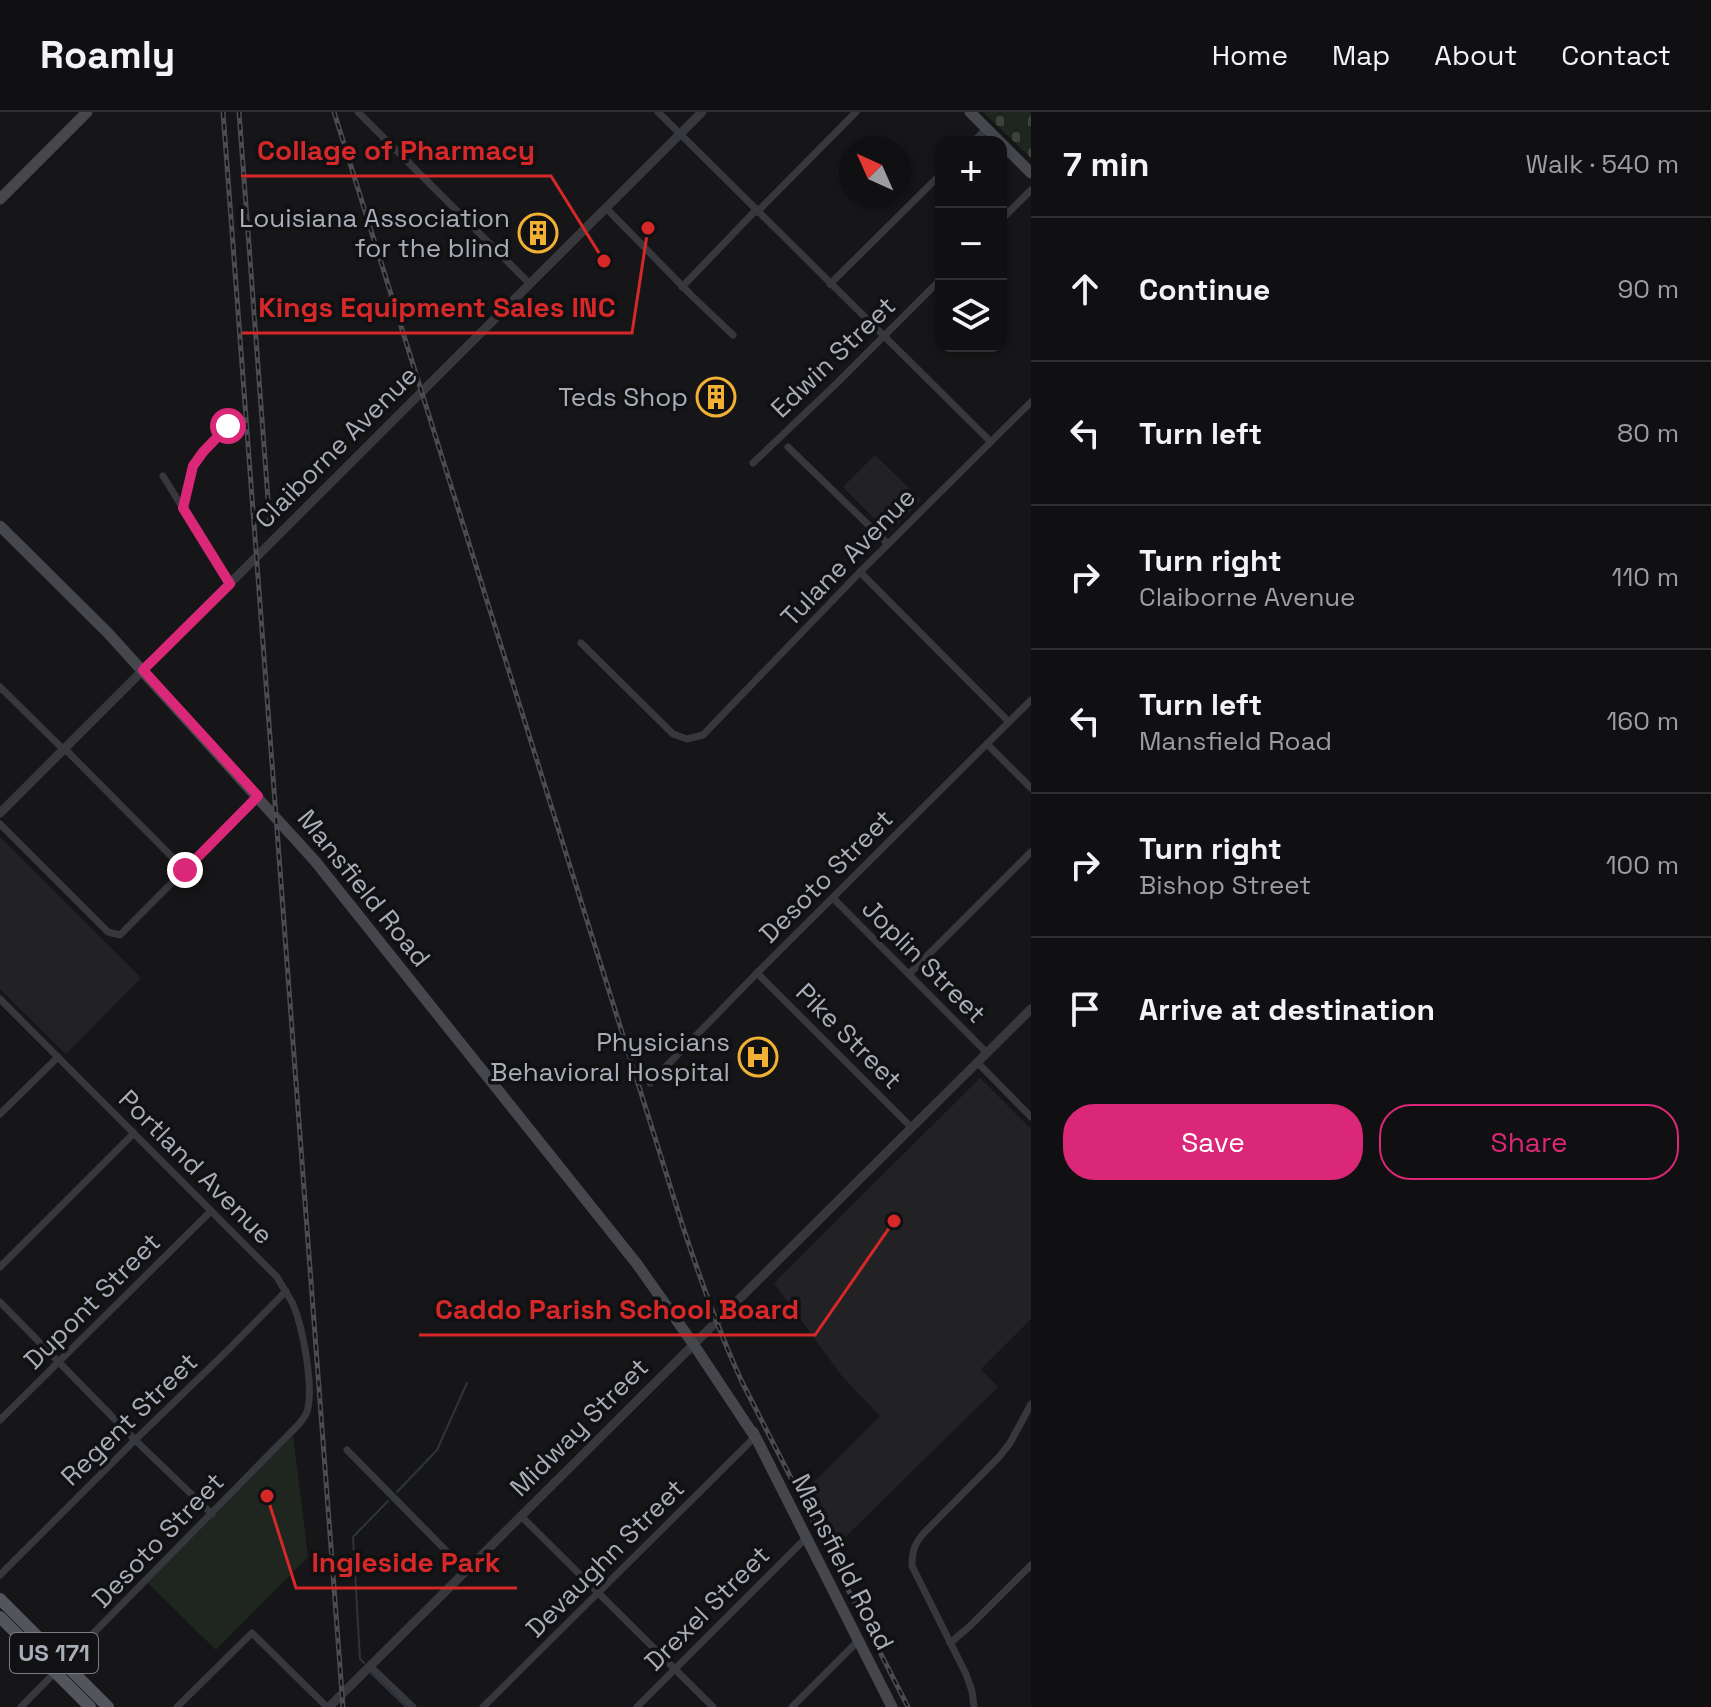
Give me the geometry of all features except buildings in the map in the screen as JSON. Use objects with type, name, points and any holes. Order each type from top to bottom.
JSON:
[{"type":"main road","points":[[0,199],[87,112]]},
{"type":"main road","points":[[970,112],[993,136]]},
{"type":"main road","points":[[1007,150],[1031,173]]},
{"type":"main road","name":"Mansfield Road","points":[[0,526],[143,670],[348,901],[697,1342],[732,1391],[892,1707]]},
{"type":"main road","name":"US 171","points":[[0,1599],[90,1707]]},
{"type":"main road","name":"US 171","points":[[0,1617],[108,1707]]},
{"type":"street","points":[[358,112],[530,284]]},
{"type":"street","points":[[658,112],[991,442]]},
{"type":"street","name":"Claiborne Avenue","points":[[0,813],[702,112]]},
{"type":"street","points":[[682,287],[856,112]]},
{"type":"street","points":[[979,136],[986,129]]},
{"type":"street","points":[[830,284],[935,180]]},
{"type":"street","points":[[1007,214],[1031,190]]},
{"type":"street","points":[[606,208],[733,335]]},
{"type":"street","name":"Edwin Street","points":[[753,463],[940,280]]},
{"type":"street","name":"Tulane Avenue","points":[[581,643],[668,729],[680,737],[693,738],[710,729],[860,572],[1031,402]]},
{"type":"street","points":[[183,508],[193,466],[228,426]]},
{"type":"street","points":[[788,447],[888,544]]},
{"type":"street","points":[[163,476],[230,584]]},
{"type":"street","points":[[860,572],[1009,722]]},
{"type":"street","points":[[0,687],[185,870]]},
{"type":"street","name":"Desoto Street","points":[[650,1083],[1031,700]]},
{"type":"street","points":[[987,744],[1031,788]]},
{"type":"street","points":[[0,824],[108,932],[120,935],[258,796]]},
{"type":"street","points":[[909,974],[1031,852]]},
{"type":"street","name":"Joplin Street","points":[[833,898],[987,1053]]},
{"type":"street","name":"Pike Street","points":[[757,973],[912,1128]]},
{"type":"street","name":"Portland Avenue","points":[[0,999],[270,1270],[286,1291],[298,1319],[309,1393]]},
{"type":"street","name":"Midway Street","points":[[328,1707],[1031,1009]]},
{"type":"street","points":[[0,1114],[58,1057]]},
{"type":"street","points":[[977,1062],[1031,1117]]},
{"type":"street","points":[[0,1267],[134,1133]]},
{"type":"street","name":"Dupont Street","points":[[0,1420],[211,1211]]},
{"type":"street","name":"Regent Street","points":[[0,1575],[286,1291]]},
{"type":"street","points":[[0,1302],[212,1514]]},
{"type":"street","name":"Desoto Street","points":[[21,1707],[305,1418],[309,1393]]},
{"type":"street","points":[[974,1707],[966,1674],[912,1566],[912,1554],[923,1534],[999,1457],[1031,1404]]},
{"type":"street","name":"Devaughn Street","points":[[483,1707],[755,1437]]},
{"type":"street","points":[[347,1450],[466,1571]]},
{"type":"street","points":[[521,1516],[713,1707]]},
{"type":"street","name":"Drexel Street","points":[[637,1707],[806,1538]]},
{"type":"street","points":[[950,1643],[1031,1565]]},
{"type":"street","points":[[177,1707],[252,1633],[328,1707]]},
{"type":"street","points":[[792,1707],[858,1641]]},
{"type":"street","points":[[370,1666],[413,1707]]},
{"type":"shaded area","points":[[875,455],[921,500],[889,533],[843,487]]},
{"type":"shaded area","points":[[0,837],[141,978],[66,1054],[0,989]]},
{"type":"shaded area","points":[[980,1078],[1031,1129],[1031,1319],[981,1369],[998,1387],[835,1547],[806,1490],[880,1416],[841,1375],[774,1283]]},
{"type":"green space","points":[[983,112],[1031,112],[1031,158]]},
{"type":"green space","points":[[293,1435],[308,1557],[216,1650],[148,1583]]},
{"type":"waterway","points":[[397,1492],[437,1450],[467,1383]]},
{"type":"waterway","points":[[364,1663],[360,1659],[353,1537],[388,1501]]},
{"type":"waterway","points":[[371,1673],[406,1707]]},
{"type":"railway","points":[[223,112],[343,1707]]},
{"type":"railway","points":[[239,112],[270,526]]},
{"type":"railway","points":[[334,112],[703,1284],[742,1382],[908,1707]]},
{"type":"place","name":"Kings Equipment Sales INC","points":[[648,228]]},
{"type":"place","name":"Louisiana Association for the blind","points":[[538,233]]},
{"type":"place","name":"Collage of Pharmacy","points":[[604,261]]},
{"type":"place","name":"Teds Shop","points":[[716,397]]},
{"type":"place","name":"Physicians Behavioral Hospital","points":[[758,1057]]},
{"type":"place","name":"Caddo Parish School Board","points":[[894,1221]]},
{"type":"place","name":"Ingleside Park","points":[[267,1496]]},
{"type":"route","points":[[185,870],[258,796],[143,670],[230,584],[183,508],[193,466],[228,426]]}]
